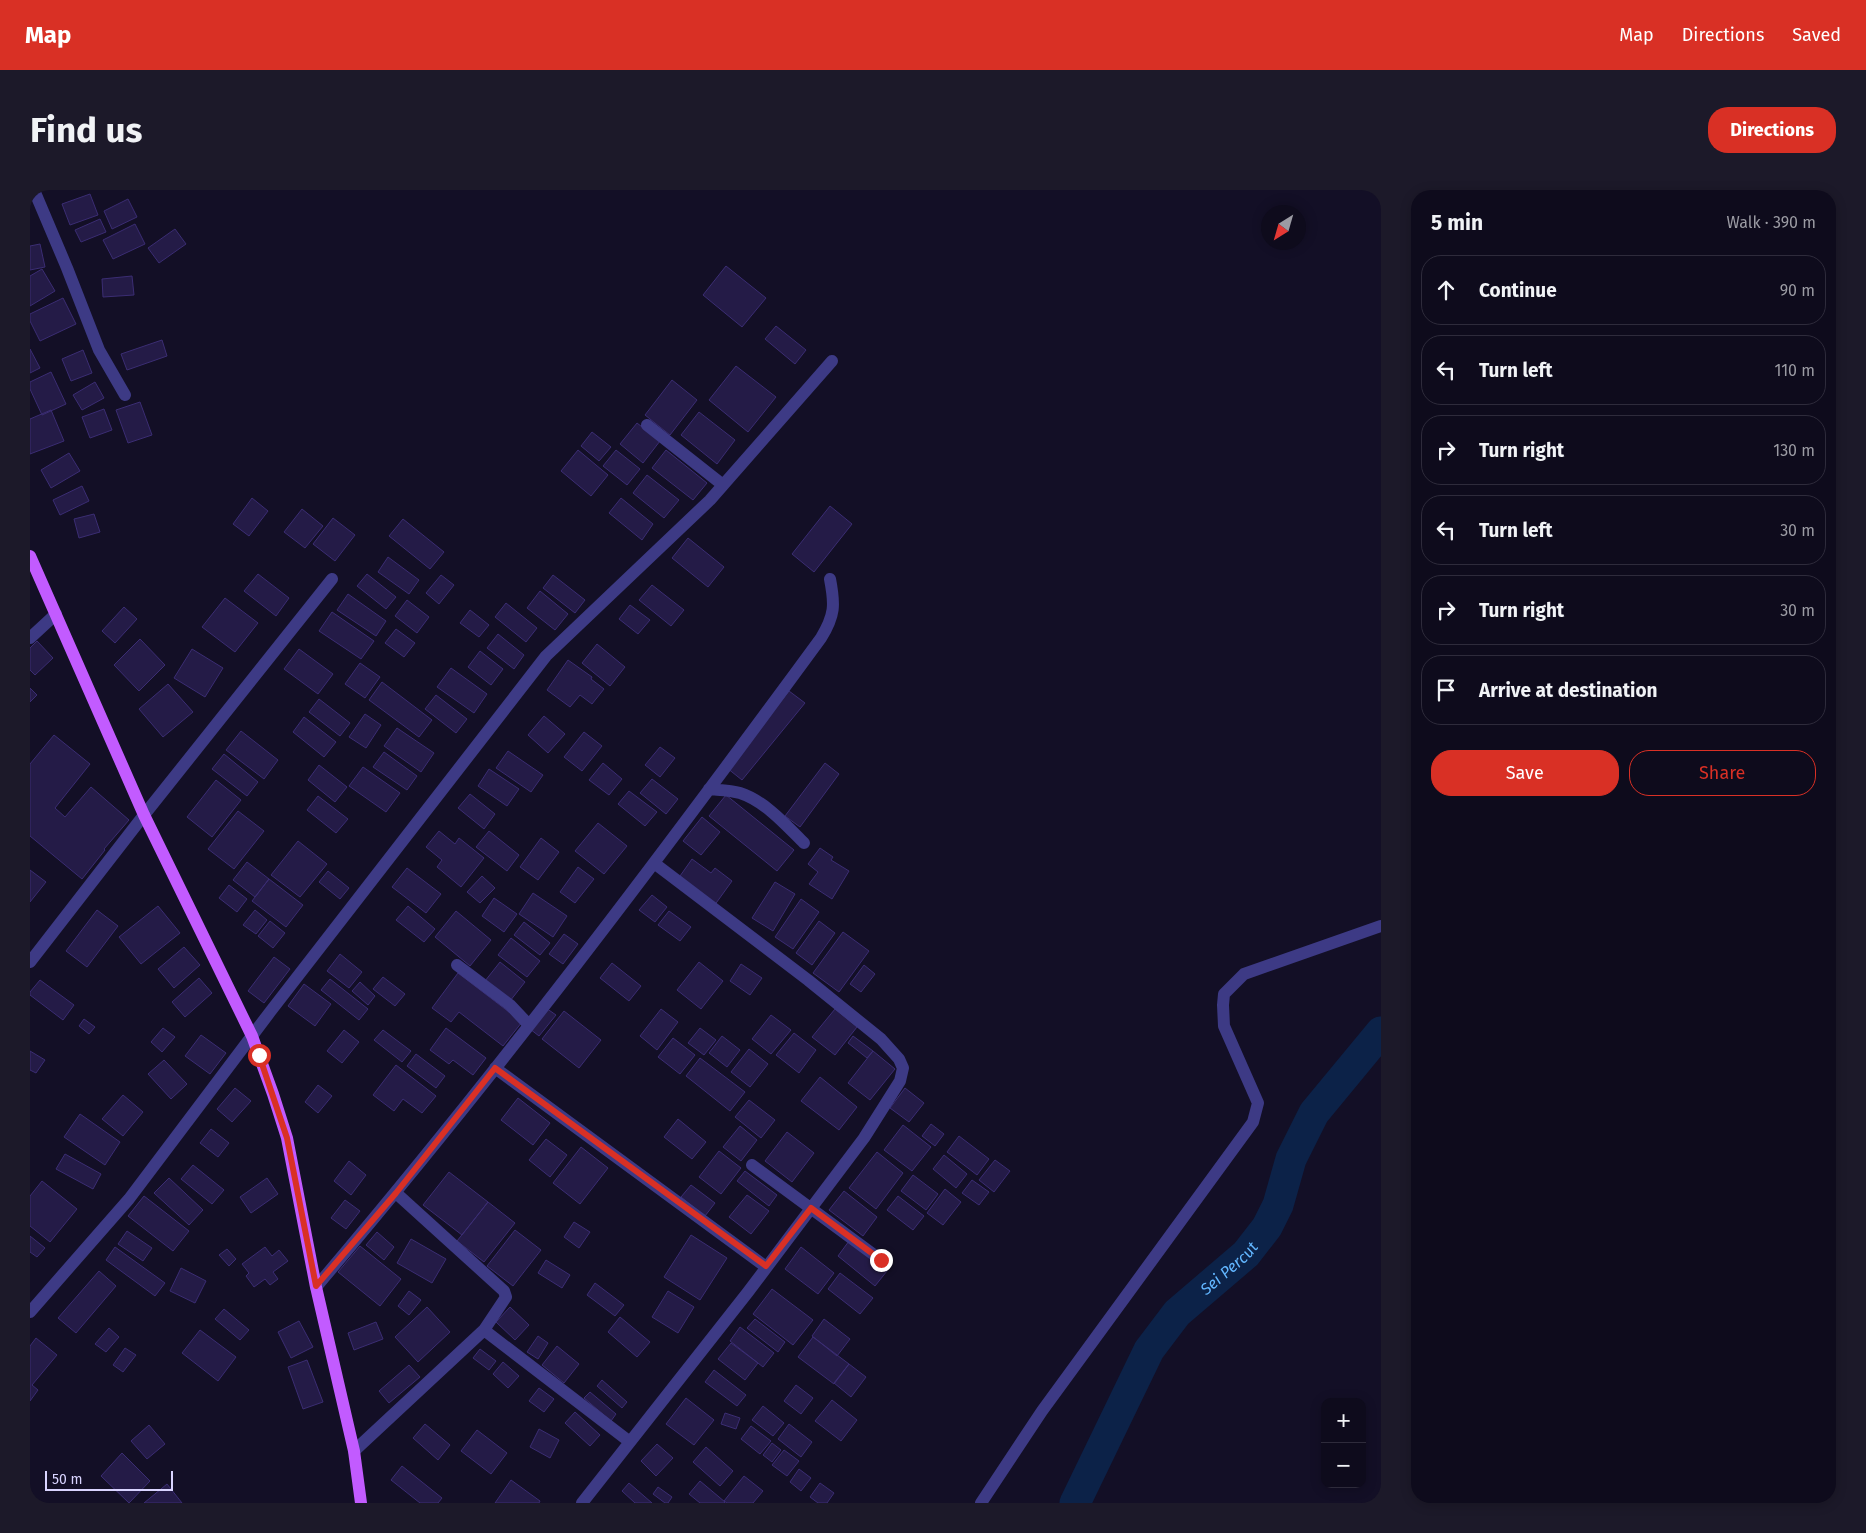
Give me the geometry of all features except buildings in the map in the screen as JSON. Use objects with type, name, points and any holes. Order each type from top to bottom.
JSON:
[{"type":"main road","points":[[30,556],[144,815],[252,1036],[287,1138],[316,1286],[354,1451],[361,1503]]},
{"type":"street","points":[[34,190],[99,350],[125,395]]},
{"type":"street","points":[[30,1312],[129,1199],[252,1036],[546,656],[710,500],[832,361]]},
{"type":"street","points":[[647,426],[723,485]]},
{"type":"street","points":[[30,962],[144,815],[332,579]]},
{"type":"street","points":[[316,1286],[396,1193],[529,1025],[654,863],[821,638],[833,614],[835,601],[830,579]]},
{"type":"street","points":[[30,638],[56,614]]},
{"type":"street","points":[[709,789],[741,794],[755,800],[778,818],[804,843]]},
{"type":"street","points":[[582,1503],[864,1138],[900,1081],[903,1068],[899,1059],[881,1039],[808,980],[654,863]]},
{"type":"street","points":[[980,1503],[1053,1395],[1253,1122],[1258,1103],[1224,1026],[1224,994],[1244,974],[1381,926]]},
{"type":"street","points":[[457,965],[510,1005],[529,1025]]},
{"type":"street","points":[[495,1068],[766,1266]]},
{"type":"street","points":[[752,1165],[881,1260]]},
{"type":"street","points":[[354,1451],[484,1330],[502,1304],[506,1294],[396,1193]]},
{"type":"street","points":[[484,1330],[630,1442]]},
{"type":"waterway","name":"Sei Percut","points":[[1075,1503],[1149,1350],[1177,1313],[1246,1254],[1267,1227],[1278,1205],[1291,1159],[1314,1113],[1381,1032]]},
{"type":"route","points":[[259,1055],[287,1138],[316,1286],[396,1193],[495,1068],[766,1266],[811,1208],[881,1260]]}]
